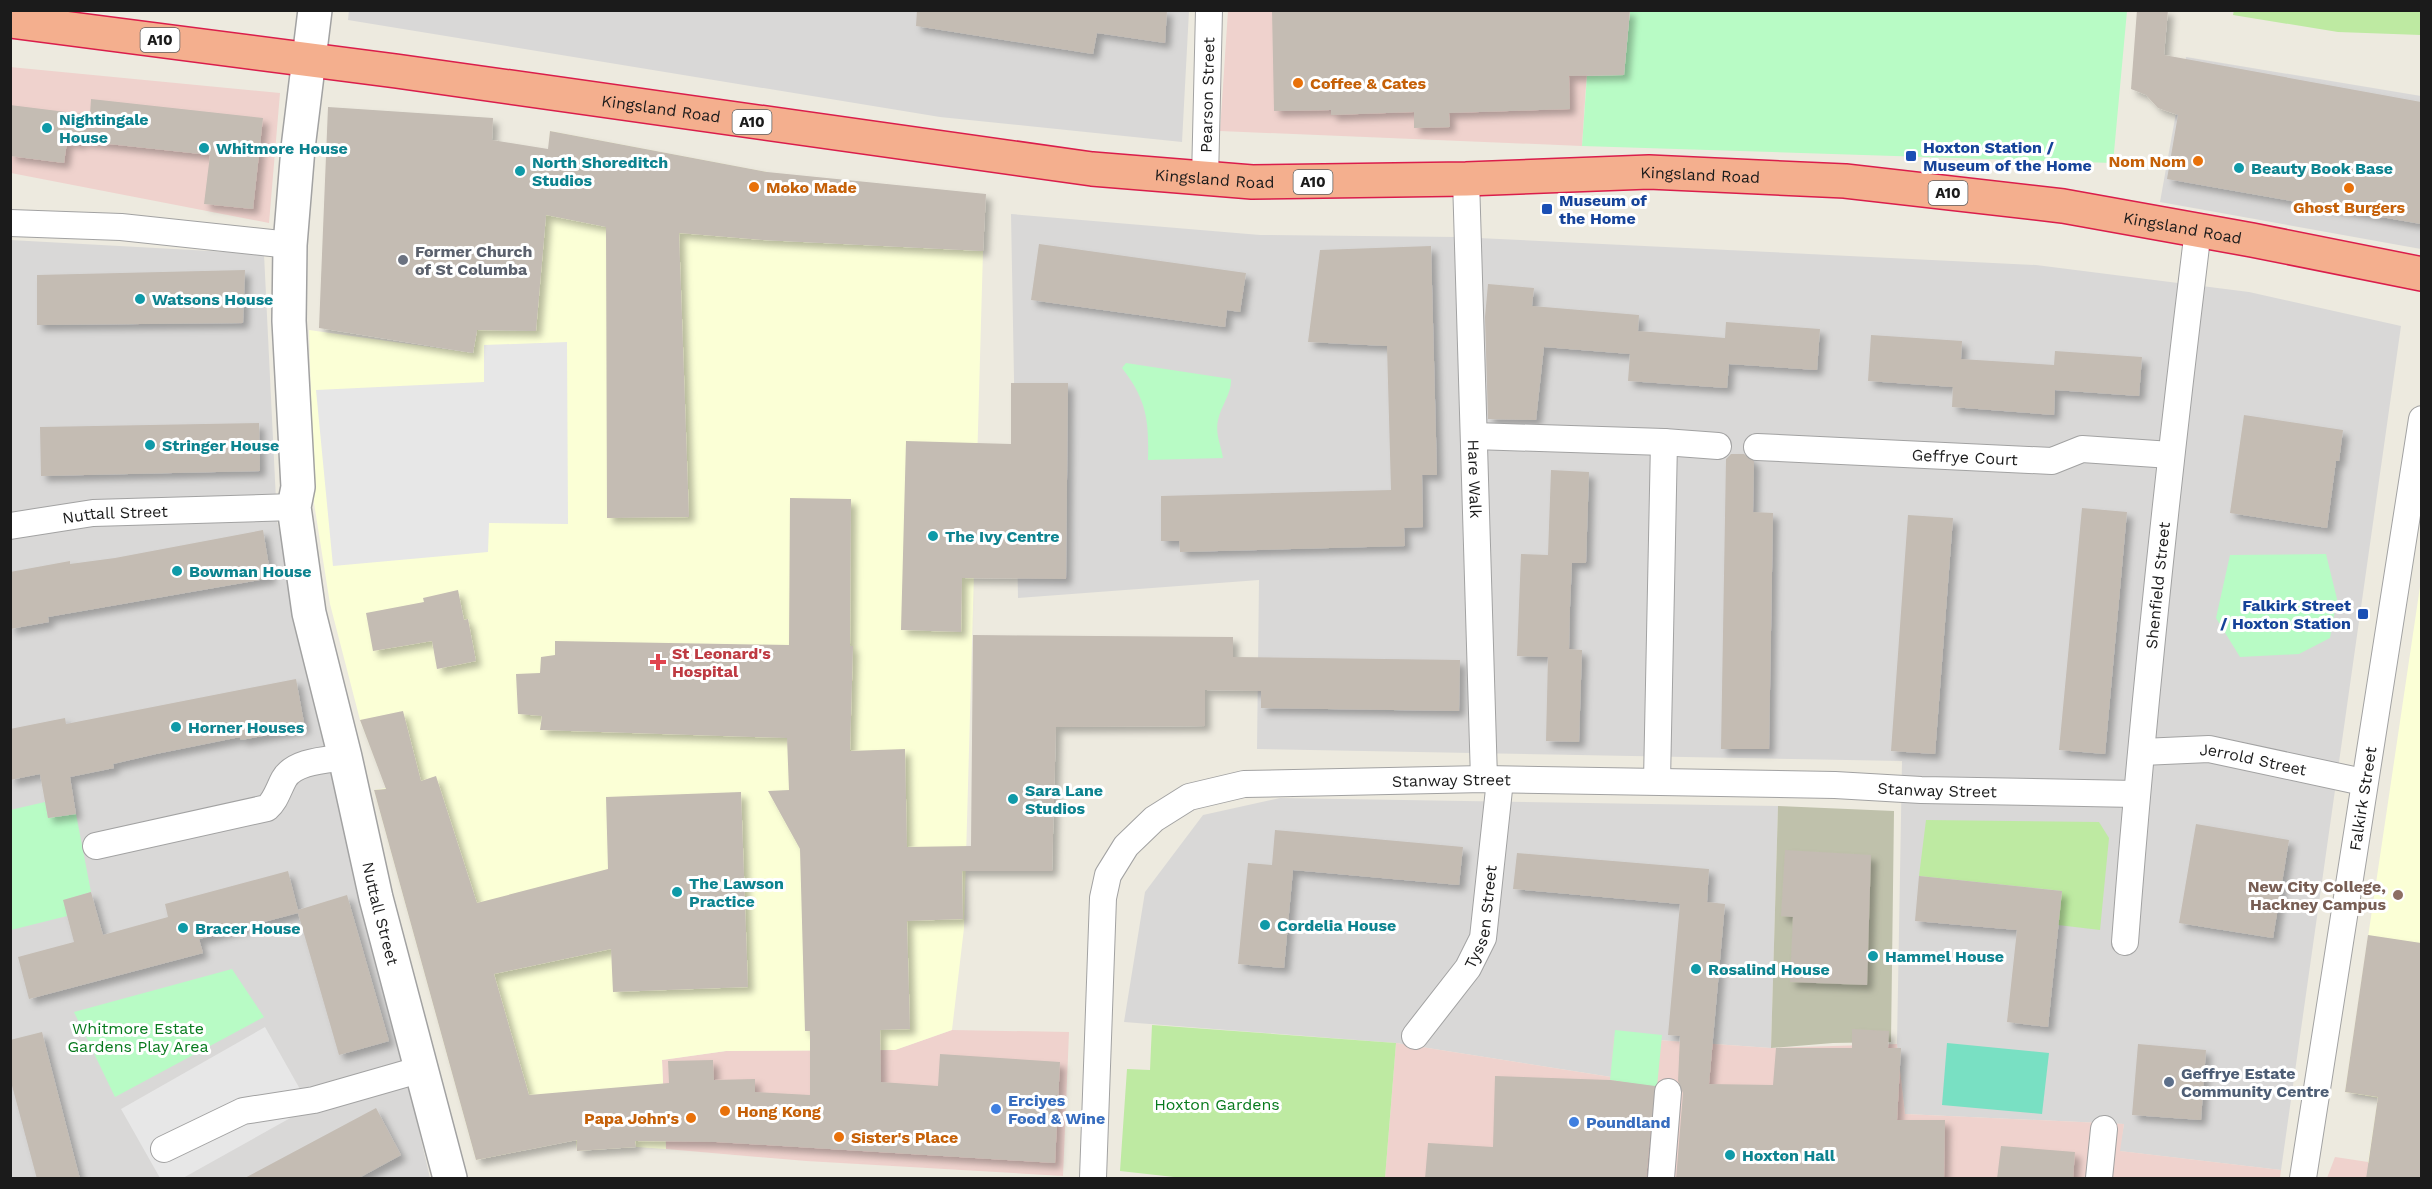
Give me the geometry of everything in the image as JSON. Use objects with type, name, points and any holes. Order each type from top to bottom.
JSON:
[{"type":"highway","name":"Kingsland Road","points":[[10,21],[309,60],[1008,159],[1205,179],[1342,182],[1649,172],[1845,181],[2063,206],[2199,230],[2421,274]]},
{"type":"street","name":"Nuttall Street","points":[[315,10],[298,148],[290,245],[290,321],[298,487],[294,507],[309,613],[345,757],[376,898],[450,1179]]},
{"type":"street","name":"Pearson Street","points":[[1205,179],[1209,10]]},
{"type":"street","name":"Hare Walk","points":[[1466,179],[1474,491],[1492,779]]},
{"type":"street","points":[[10,223],[121,227],[290,245]]},
{"type":"street","name":"Shenfield Street","points":[[2125,942],[2136,794],[2171,455],[2199,230]]},
{"type":"street","name":"Falkirk Street","points":[[2303,1179],[2421,419]]},
{"type":"street","points":[[1474,436],[1718,446]]},
{"type":"street","points":[[1657,781],[1664,442]]},
{"type":"street","name":"Geffrye Court","points":[[1757,447],[2052,461],[2082,449],[2171,455]]},
{"type":"street","name":"Nuttall Street","points":[[10,526],[93,513],[294,507]]},
{"type":"street","name":"Jerrold Street","points":[[2142,752],[2209,749],[2363,782]]},
{"type":"street","points":[[96,846],[267,808],[273,802],[285,776],[294,767],[345,757]]},
{"type":"street","name":"Stanway Street","points":[[1093,1179],[1103,898],[1108,875],[1126,846],[1154,819],[1189,797],[1244,784],[1492,779],[1657,781],[1866,786],[1922,790],[2136,794]]},
{"type":"street","name":"Tyssen Street","points":[[1415,1036],[1468,968],[1483,938],[1492,779]]},
{"type":"street","points":[[164,1149],[243,1112],[314,1100],[422,1069]]},
{"type":"street","points":[[1661,1179],[1668,1092]]},
{"type":"street","points":[[2099,1179],[2104,1129]]},
{"type":"shaded area","points":[[349,10],[1189,11],[1182,142],[940,117],[348,20]]},
{"type":"shaded area","points":[[1228,11],[1591,11],[1582,146],[1220,131]]},
{"type":"shaded area","points":[[2186,57],[2421,96],[2421,249],[2160,202]]},
{"type":"shaded area","points":[[10,67],[280,93],[269,223],[11,173]]},
{"type":"shaded area","name":"St Leonard's Hospital","points":[[550,131],[767,172],[763,240],[983,251],[964,928],[952,1030],[895,1050],[726,1051],[662,1060],[666,1149],[636,1147],[577,1151],[576,1140],[476,1160],[374,790],[386,788],[360,720],[330,604],[314,503],[309,330],[473,353],[477,330],[535,331],[546,215]]},
{"type":"shaded area","points":[[1011,214],[1260,235],[1457,237],[2036,265],[2249,292],[2401,326],[2281,1170],[2119,1151],[2124,1124],[1905,1114],[1897,1044],[1902,761],[1257,749],[1259,580],[1018,598]]},
{"type":"shaded area","points":[[10,240],[264,254],[277,521],[430,1178],[11,1178]]},
{"type":"shaded area","points":[[567,342],[568,524],[489,523],[488,552],[333,566],[316,390],[484,382],[484,345]]},
{"type":"shaded area","name":"New City College, Hackney Campus","points":[[2421,580],[2421,1170],[2368,1163],[2378,1098],[2345,1092]]},
{"type":"shaded area","points":[[1280,798],[1778,806],[1771,1048],[1615,1037],[1611,1077],[1396,1043],[1124,1022],[1145,892],[1203,815]]},
{"type":"shaded area","points":[[1778,806],[1894,811],[1891,1042],[1833,1043],[1771,1048]]},
{"type":"shaded area","points":[[265,1027],[310,1107],[183,1178],[160,1178],[121,1109]]},
{"type":"shaded area","points":[[952,1030],[1069,1032],[1063,1176],[806,1161],[666,1149],[662,1060],[726,1051],[895,1050]]},
{"type":"shaded area","points":[[1614,1037],[1771,1048],[1897,1044],[1905,1114],[2124,1124],[2120,1151],[2281,1170],[2280,1178],[1385,1178],[1396,1043],[1611,1077]]},
{"type":"shaded area","points":[[2335,1157],[2421,1170],[2421,1178],[2327,1178]]},
{"type":"green space","points":[[2234,10],[2421,11],[2421,35],[2338,32],[2233,15]]},
{"type":"green space","points":[[1630,11],[2127,11],[2113,163],[1582,146],[1587,76],[1624,75]]},
{"type":"green space","points":[[1126,363],[1231,379],[1230,389],[1217,425],[1223,458],[1148,460],[1145,411],[1137,390],[1122,368]]},
{"type":"green space","points":[[2326,554],[2337,599],[2330,638],[2299,654],[2240,657],[2216,618],[2230,555]]},
{"type":"green space","points":[[45,802],[48,818],[76,814],[91,892],[64,900],[67,916],[11,930],[10,810]]},
{"type":"green space","points":[[1926,820],[2099,822],[2109,838],[2100,930],[2058,925],[2062,891],[1919,876]]},
{"type":"green space","name":"Whitmore Estate Gardens Play Area","points":[[232,969],[264,1017],[115,1097],[74,1012]]},
{"type":"green space","name":"Hoxton Gardens","points":[[1152,1025],[1396,1043],[1385,1178],[1183,1178],[1120,1171],[1127,1069],[1150,1070]]},
{"type":"green space","points":[[1615,1030],[1662,1035],[1657,1087],[1610,1080]]},
{"type":"green space","points":[[1947,1043],[2049,1053],[2042,1114],[1942,1105]]},
{"type":"building","points":[[917,10],[1167,10],[1165,43],[1097,33],[1093,54],[916,26]]},
{"type":"building","points":[[1272,10],[1630,10],[1624,75],[1569,76],[1570,109],[1449,113],[1450,127],[1414,128],[1414,112],[1331,115],[1331,110],[1274,111]]},
{"type":"building","points":[[2137,10],[2168,10],[2164,55],[2421,102],[2421,224],[2167,179],[2178,115],[2158,108],[2146,95],[2131,89]]},
{"type":"building","name":"Whitmore House","points":[[91,99],[263,118],[253,209],[204,204],[210,155],[81,141],[80,144],[67,142],[64,163],[10,156],[10,105],[90,115]]},
{"type":"building","points":[[328,107],[493,118],[492,140],[548,149],[550,131],[767,172],[986,194],[983,251],[763,240],[679,233],[689,517],[607,518],[606,227],[546,215],[536,331],[477,330],[473,353],[319,328]]},
{"type":"building","points":[[1039,244],[1246,273],[1240,312],[1227,310],[1225,327],[1031,300]]},
{"type":"building","points":[[1431,246],[1437,475],[1422,475],[1423,527],[1404,528],[1405,546],[1180,552],[1179,541],[1161,541],[1161,496],[1391,490],[1387,346],[1308,342],[1320,250]]},
{"type":"building","name":"Watsons House","points":[[245,270],[243,323],[37,325],[37,275]]},
{"type":"building","points":[[1488,284],[1534,288],[1532,306],[1639,315],[1638,331],[1725,338],[1726,322],[1820,329],[1817,370],[1729,364],[1727,388],[1628,381],[1630,354],[1544,347],[1536,420],[1488,419],[1485,317]]},
{"type":"building","points":[[1871,335],[1962,341],[1961,359],[2054,365],[2055,351],[2142,357],[2139,396],[2055,390],[2054,415],[1952,407],[1953,387],[1868,381]]},
{"type":"building","points":[[1011,383],[1068,383],[1066,579],[962,578],[961,632],[901,630],[906,441],[1011,444]]},
{"type":"building","points":[[2244,415],[2343,430],[2339,461],[2336,461],[2327,528],[2230,513]]},
{"type":"building","name":"Stringer House","points":[[259,423],[260,471],[41,476],[40,427]]},
{"type":"building","points":[[1731,454],[1744,454],[1754,461],[1753,512],[1773,513],[1769,749],[1721,749],[1726,459]]},
{"type":"building","points":[[1551,470],[1589,472],[1586,563],[1572,563],[1570,607],[1569,649],[1582,650],[1579,742],[1546,741],[1548,657],[1517,656],[1521,554],[1548,555]]},
{"type":"building","points":[[790,498],[851,499],[850,646],[853,646],[850,751],[905,749],[907,847],[971,846],[973,635],[1233,637],[1233,657],[1460,660],[1459,711],[1261,708],[1261,691],[1205,690],[1205,726],[1056,727],[1052,871],[962,871],[963,919],[907,921],[910,1029],[880,1030],[881,1082],[938,1086],[940,1054],[1060,1062],[1055,1163],[716,1142],[635,1141],[636,1147],[577,1151],[577,1140],[476,1160],[374,790],[386,789],[360,720],[403,711],[421,781],[436,776],[477,903],[608,869],[606,797],[741,792],[748,987],[613,992],[611,949],[494,974],[529,1095],[669,1083],[668,1061],[713,1060],[714,1080],[755,1079],[755,1092],[810,1095],[810,1031],[805,1031],[800,849],[768,791],[789,790],[787,738],[540,730],[542,716],[518,714],[516,674],[540,673],[541,657],[555,655],[555,641],[789,645]]},
{"type":"building","points":[[2082,508],[2127,512],[2105,754],[2059,750]]},
{"type":"building","points":[[1908,515],[1953,518],[1935,754],[1891,751]]},
{"type":"building","name":"Bowman House","points":[[263,530],[271,578],[48,617],[49,622],[10,629],[10,572],[70,561],[70,564],[115,558]]},
{"type":"building","points":[[458,590],[464,620],[468,619],[476,661],[437,669],[432,641],[373,651],[366,613],[424,602],[423,598]]},
{"type":"building","name":"Horner Houses","points":[[296,679],[305,728],[241,740],[240,737],[156,754],[113,764],[114,768],[70,777],[76,814],[48,818],[40,774],[10,780],[10,729],[65,718],[66,724]]},
{"type":"building","points":[[2196,824],[2289,840],[2273,938],[2179,923]]},
{"type":"building","name":"Cordelia House","points":[[1275,830],[1463,847],[1459,885],[1293,870],[1284,968],[1238,964],[1248,863],[1272,865]]},
{"type":"building","points":[[1785,850],[1871,855],[1867,985],[1790,982],[1793,917],[1781,916]]},
{"type":"building","points":[[1517,853],[1709,869],[1707,902],[1725,904],[1709,1084],[1773,1085],[1776,1048],[1852,1048],[1852,1029],[1889,1031],[1888,1048],[1901,1048],[1897,1120],[1945,1120],[1944,1179],[1676,1179],[1683,1093],[1678,1081],[1680,1036],[1668,1035],[1680,904],[1513,889]]},
{"type":"building","points":[[288,871],[298,910],[347,895],[389,1041],[339,1055],[298,913],[199,939],[203,953],[29,999],[18,957],[74,942],[63,900],[91,892],[103,935],[168,917],[165,904]]},
{"type":"building","points":[[1919,876],[2062,891],[2048,1027],[2007,1022],[2017,930],[1915,921]]},
{"type":"building","points":[[2368,935],[2421,943],[2421,1179],[2366,1179],[2378,1097],[2345,1092]]},
{"type":"building","points":[[42,1032],[80,1179],[37,1179],[10,1078],[10,1040]]},
{"type":"building","name":"Geffrye Estate Community Centre","points":[[2138,1044],[2206,1050],[2201,1120],[2132,1115]]},
{"type":"building","points":[[1495,1076],[1610,1080],[1655,1086],[1646,1179],[1425,1179],[1428,1143],[1493,1147]]},
{"type":"building","points":[[376,1108],[401,1155],[357,1179],[243,1179]]},
{"type":"building","points":[[2001,1146],[2075,1152],[2073,1179],[1997,1179]]},
{"type":"place","name":"Coffee & Cates","points":[[1298,83]]},
{"type":"place","name":"Nightingale House","points":[[47,128]]},
{"type":"place","name":"Whitmore House","points":[[204,148]]},
{"type":"place","name":"Hoxton Station / Museum of the Home","points":[[1911,156]]},
{"type":"place","name":"Nom Nom","points":[[2198,161]]},
{"type":"place","name":"Beauty Book Base","points":[[2239,168]]},
{"type":"place","name":"North Shoreditch Studios","points":[[520,171]]},
{"type":"place","name":"Moko Made","points":[[754,187]]},
{"type":"place","name":"Ghost Burgers","points":[[2349,188]]},
{"type":"place","name":"Museum of the Home","points":[[1547,209]]},
{"type":"place","name":"Former Church of St Columba","points":[[403,260]]},
{"type":"place","name":"Watsons House","points":[[140,299]]},
{"type":"place","name":"Stringer House","points":[[150,445]]},
{"type":"place","name":"The Ivy Centre","points":[[933,536]]},
{"type":"place","name":"Bowman House","points":[[177,571]]},
{"type":"place","name":"Falkirk Street / Hoxton Station","points":[[2363,614]]},
{"type":"place","name":"St Leonard's Hospital","points":[[658,662]]},
{"type":"place","name":"Horner Houses","points":[[176,727]]},
{"type":"place","name":"Sara Lane Studios","points":[[1013,799]]},
{"type":"place","name":"The Lawson Practice","points":[[677,892]]},
{"type":"place","name":"New City College, Hackney Campus","points":[[2398,895]]},
{"type":"place","name":"Cordelia House","points":[[1265,925]]},
{"type":"place","name":"Bracer House","points":[[183,928]]},
{"type":"place","name":"Hammel House","points":[[1873,956]]},
{"type":"place","name":"Rosalind House","points":[[1696,969]]},
{"type":"place","name":"Geffrye Estate Community Centre","points":[[2169,1082]]},
{"type":"place","name":"Erciyes Food & Wine","points":[[996,1109]]},
{"type":"place","name":"Hong Kong","points":[[725,1111]]},
{"type":"place","name":"Papa John's","points":[[691,1118]]},
{"type":"place","name":"Poundland","points":[[1574,1122]]},
{"type":"place","name":"Sister's Place","points":[[839,1137]]},
{"type":"place","name":"Hoxton Hall","points":[[1730,1155]]}]
